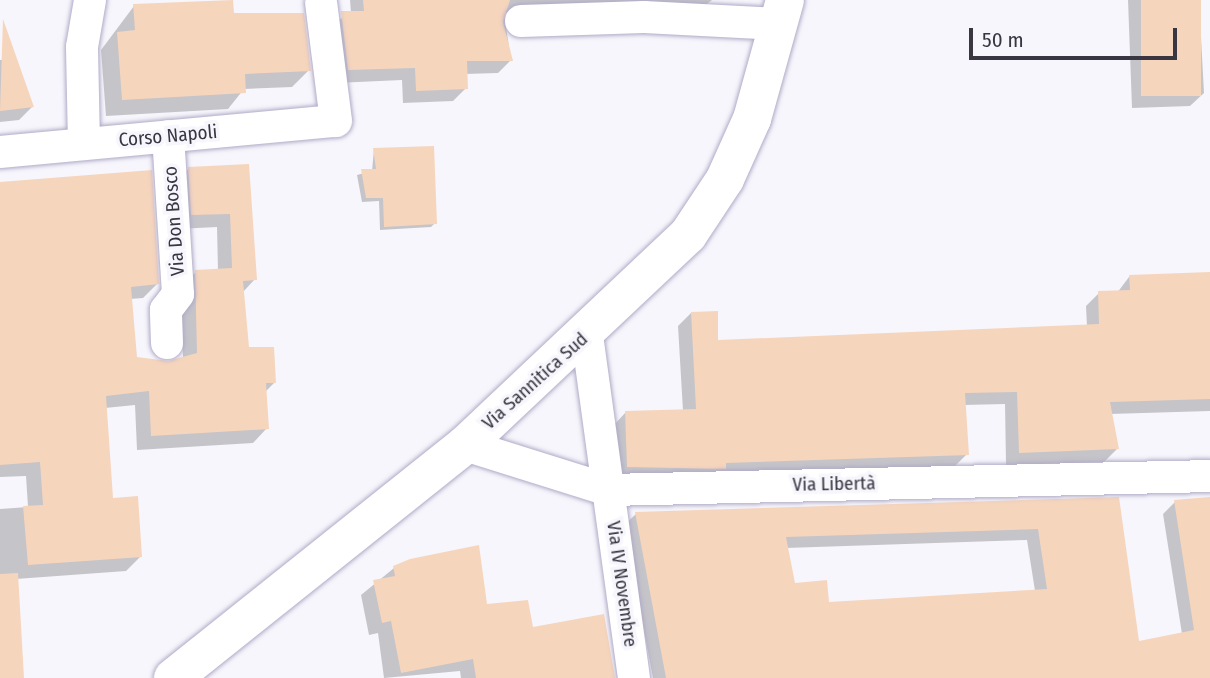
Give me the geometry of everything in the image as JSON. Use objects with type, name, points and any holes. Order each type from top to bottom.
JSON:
[{"type":"main road","name":"Via Sannitica Sud","points":[[173,678],[465,444],[587,335],[688,235],[725,179],[752,119],[782,12]]},
{"type":"street","points":[[84,144],[82,47],[90,0]]},
{"type":"street","name":"Corso Napoli","points":[[0,152],[336,121],[321,3]]},
{"type":"street","points":[[521,21],[782,12]]},
{"type":"street","name":"Via Don Bosco","points":[[167,343],[166,310],[178,294],[168,136]]},
{"type":"street","name":"Via IV Novembre","points":[[587,335],[634,678]]},
{"type":"street","name":"Via Libertà","points":[[465,444],[609,489],[1210,475]]},
{"type":"building","points":[[233,0],[234,13],[304,13],[311,71],[245,74],[246,93],[122,100],[117,32],[135,30],[133,4]]},
{"type":"building","points":[[363,0],[510,0],[503,22],[513,61],[467,61],[468,89],[416,91],[415,68],[348,70],[341,11],[364,11]]},
{"type":"building","points":[[1141,0],[1201,0],[1201,96],[1141,96]]},
{"type":"building","points":[[3,19],[34,107],[0,111]]},
{"type":"building","points":[[434,146],[437,224],[384,227],[383,198],[366,198],[361,169],[376,169],[373,148]]},
{"type":"building","points":[[249,164],[257,280],[243,281],[249,347],[274,347],[276,383],[266,383],[269,429],[151,436],[149,391],[106,396],[113,498],[138,496],[142,557],[28,565],[23,506],[43,505],[40,462],[0,465],[0,182],[152,170],[159,284],[131,287],[137,357],[168,361],[197,353],[195,270],[232,268],[230,214],[191,215],[188,167]]},
{"type":"building","points":[[1210,272],[1210,399],[1110,402],[1119,449],[1019,453],[1017,392],[965,393],[969,455],[726,463],[726,469],[627,467],[625,411],[696,409],[691,312],[718,311],[718,340],[1099,324],[1098,291],[1130,290],[1129,275]]},
{"type":"building","points":[[1119,497],[1139,641],[1194,630],[1174,500],[1210,497],[1210,678],[666,678],[635,512]],"holes":[[[1038,529],[1047,589],[829,602],[827,580],[795,583],[786,537]]]},
{"type":"building","points":[[479,545],[487,604],[528,600],[533,627],[604,614],[615,678],[476,678],[473,659],[401,673],[391,621],[382,623],[373,580],[395,576],[393,566],[410,559]]},
{"type":"building","points":[[18,573],[24,678],[0,678],[0,574]]}]
